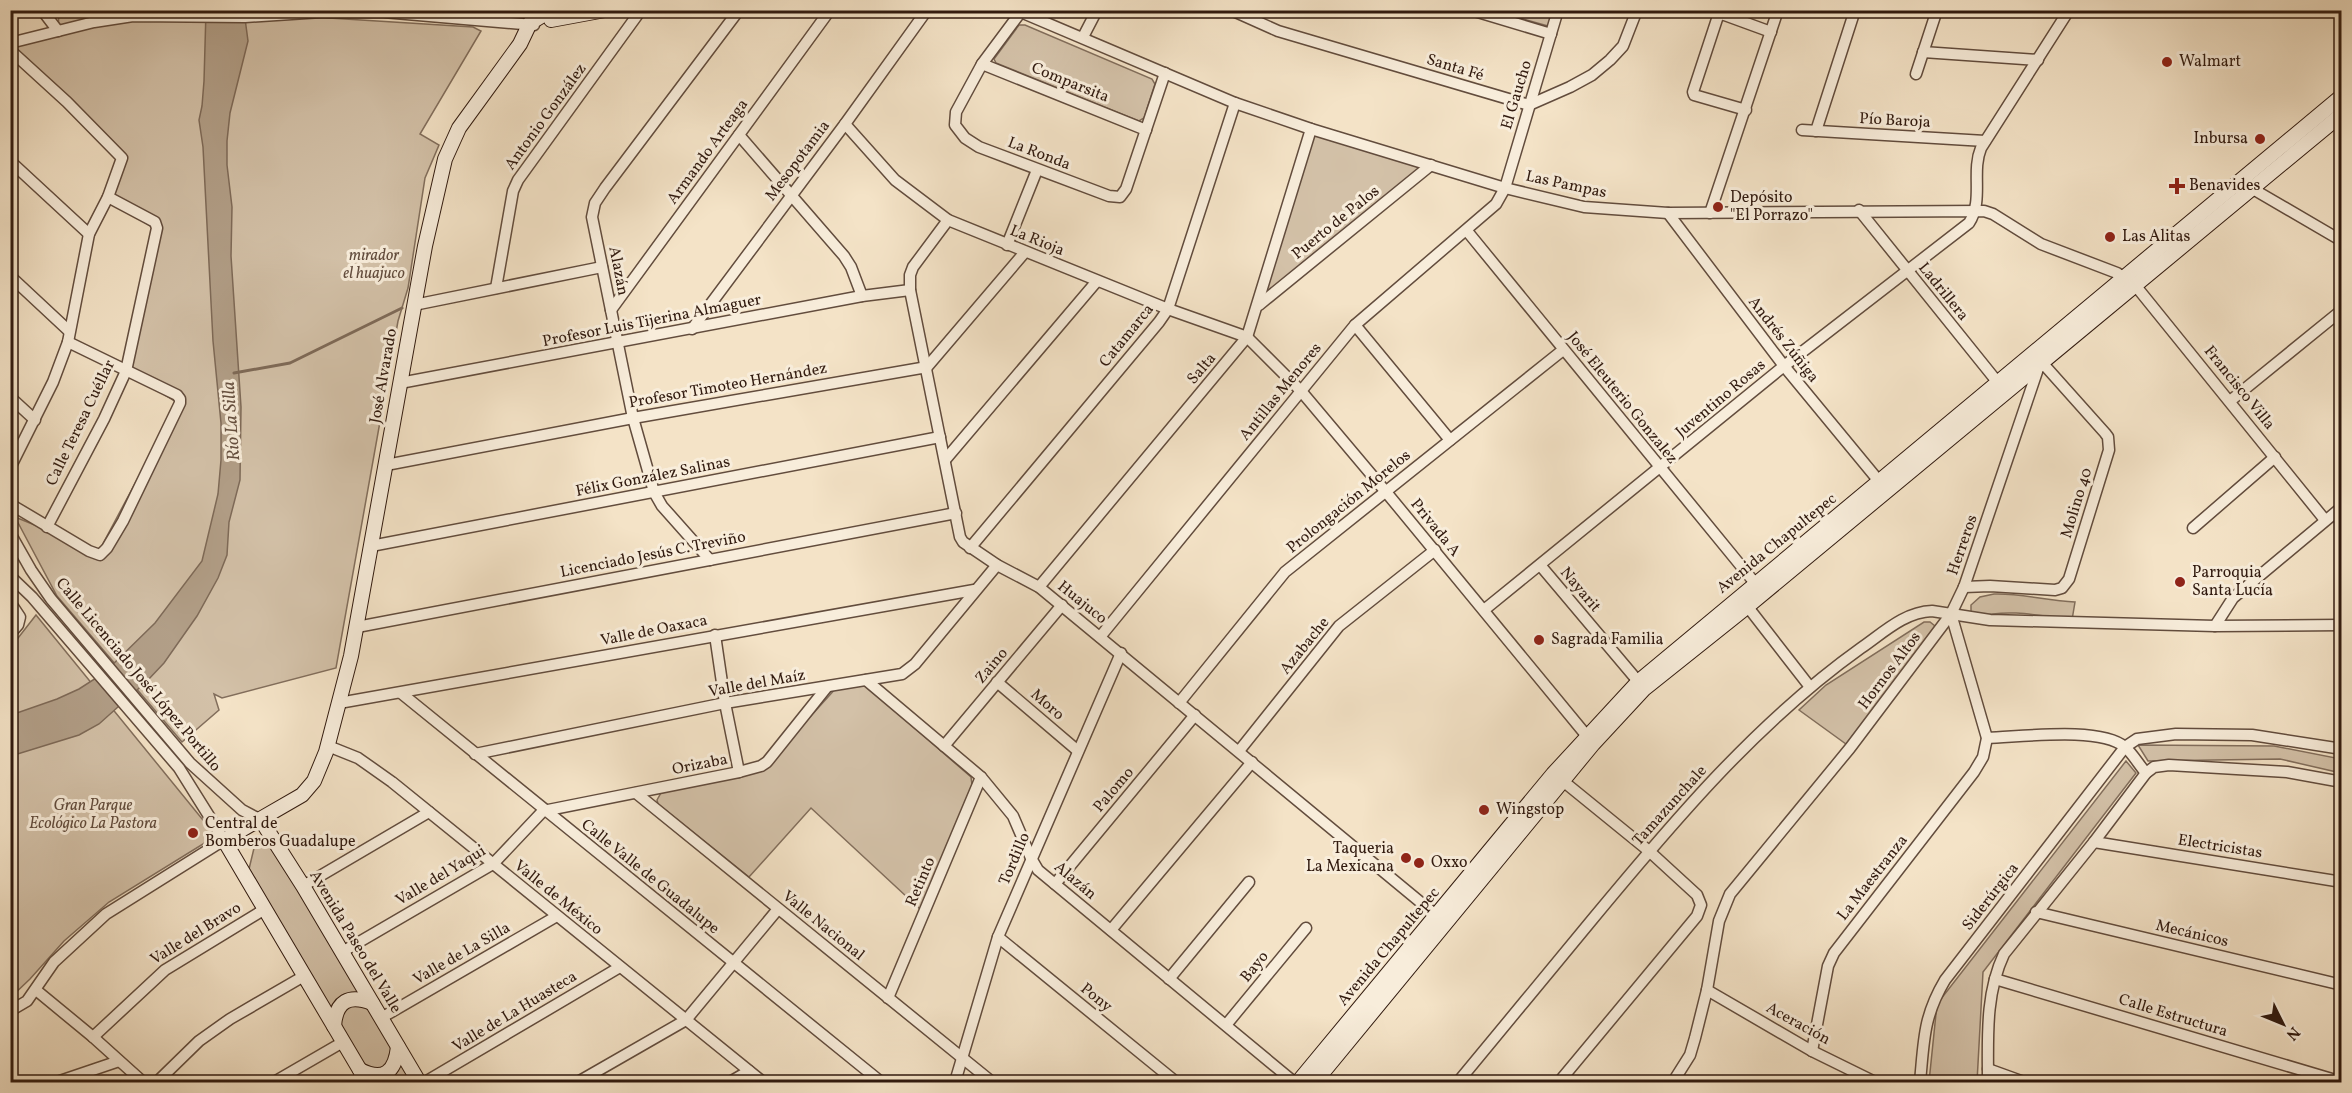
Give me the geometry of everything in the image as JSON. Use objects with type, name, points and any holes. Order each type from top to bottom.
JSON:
[{"type":"main road","points":[[531,28],[545,14],[562,10]]},
{"type":"main road","points":[[531,28],[548,21],[605,10]]},
{"type":"main road","name":"José Alvarado","points":[[224,840],[261,820],[310,787],[320,770],[339,704],[357,627],[414,305],[435,195],[445,159],[459,128],[531,28]]},
{"type":"main road","name":"Avenida Chapultepec","points":[[1296,1083],[1441,919],[1589,740],[1641,685],[2131,281],[2245,185],[2310,122],[2342,96]]},
{"type":"main road","points":[[2245,185],[2287,159],[2342,114]]},
{"type":"main road","points":[[2287,159],[2289,148],[2310,122]]},
{"type":"main road","name":"Avenida Paseo del Valle","points":[[261,820],[303,886],[419,1083]]},
{"type":"main road","points":[[224,840],[367,1083]]},
{"type":"main road","points":[[1315,1083],[1441,919]]},
{"type":"main road","points":[[334,1026],[335,1013],[345,1002],[355,998],[372,1003]]},
{"type":"main road","points":[[360,1070],[372,1076],[386,1073],[395,1065],[398,1047]]},
{"type":"street","points":[[42,10],[58,31]]},
{"type":"street","name":"Antonio González","points":[[496,288],[513,191],[518,180],[641,10]]},
{"type":"street","name":"Alazán","points":[[710,560],[662,506],[654,492],[633,418],[592,217],[595,203],[739,10]]},
{"type":"street","name":"Armando Arteaga","points":[[611,310],[830,10]]},
{"type":"street","name":"Mesopotamia","points":[[692,329],[927,10]]},
{"type":"street","points":[[1083,37],[1097,10]]},
{"type":"street","name":"Santa Fé","points":[[1231,10],[1278,31],[1528,105]]},
{"type":"street","points":[[1471,10],[1551,34]]},
{"type":"street","name":"El Gaucho","points":[[1505,188],[1558,10]]},
{"type":"street","points":[[1528,105],[1585,79],[1611,60],[1623,46],[1637,10]]},
{"type":"street","points":[[1710,213],[1778,10]]},
{"type":"street","points":[[1816,131],[1856,10]]},
{"type":"street","points":[[1916,74],[1936,10]]},
{"type":"street","points":[[1976,210],[1977,163],[1985,141],[2069,10]]},
{"type":"street","points":[[10,43],[58,31],[93,16],[245,16],[297,12],[383,12],[531,28]]},
{"type":"street","name":"Las Pampas","points":[[1018,12],[1083,37],[1236,103],[1311,129],[1505,188],[1584,207],[1668,213],[1976,210],[1993,214],[2056,250],[2131,281]]},
{"type":"street","name":"La Ronda","points":[[1018,12],[982,64],[956,112],[955,125],[965,138],[979,147],[1109,196],[1120,197],[1126,189],[1165,73]]},
{"type":"street","points":[[1746,110],[1694,95],[1693,92],[1719,14],[1771,32]]},
{"type":"street","points":[[10,50],[121,157],[108,197],[89,234],[69,337],[35,420],[10,468]]},
{"type":"street","points":[[1923,52],[2038,60]]},
{"type":"street","name":"Comparsita","points":[[982,64],[1146,130]]},
{"type":"street","name":"Catamarca","points":[[970,548],[1168,309],[1236,103]]},
{"type":"street","name":"La Rioja","points":[[845,124],[895,180],[948,220],[1168,309],[1247,337]]},
{"type":"street","name":"Salta","points":[[1039,587],[1247,337],[1259,305],[1311,129]]},
{"type":"street","name":"Pío Baroja","points":[[1802,130],[1985,141]]},
{"type":"street","points":[[739,135],[844,256],[851,267],[862,296]]},
{"type":"street","points":[[10,161],[89,234]]},
{"type":"street","name":"Puerto de Palos","points":[[1259,305],[1431,165]]},
{"type":"street","points":[[1007,245],[1037,170]]},
{"type":"street","points":[[2245,185],[2342,241]]},
{"type":"street","name":"Antillas Menores","points":[[1100,637],[1355,325],[1467,231],[1496,204],[1505,188]]},
{"type":"street","name":"Calle Teresa Cuéllar","points":[[47,527],[104,419],[126,371],[150,266],[157,224],[108,197]]},
{"type":"street","name":"Ladrillera","points":[[1859,210],[2002,387]]},
{"type":"street","name":"Juventino Rosas","points":[[1484,610],[1784,366],[1961,230],[1969,223],[1976,210]]},
{"type":"street","name":"Andrés Zúñiga","points":[[1668,213],[1784,366],[1883,486]]},
{"type":"street","points":[[948,220],[913,267],[910,275],[910,290],[960,537],[970,548]]},
{"type":"street","name":"José Eleuterio Gonzalez","points":[[1467,231],[1760,589]]},
{"type":"street","points":[[927,367],[1025,252]]},
{"type":"street","points":[[414,305],[602,267]]},
{"type":"street","points":[[10,276],[69,337],[126,371],[177,395],[180,399],[170,428],[123,521],[107,548],[100,555],[95,555],[10,504]]},
{"type":"street","points":[[945,460],[1097,281]]},
{"type":"street","name":"Francisco Villa","points":[[2131,281],[2325,520]]},
{"type":"street","name":"Profesor Luis Tijerina Almaguer","points":[[400,384],[862,296],[910,290]]},
{"type":"street","points":[[2230,401],[2342,310]]},
{"type":"street","points":[[1355,325],[1450,440]]},
{"type":"street","name":"Privada A","points":[[1247,337],[1300,391],[1386,492],[1589,740]]},
{"type":"street","name":"Prolongación Morelos","points":[[1179,703],[1285,572],[1563,350]]},
{"type":"street","name":"Herreros","points":[[1951,614],[1964,587],[2038,357]]},
{"type":"street","name":"Molino 40","points":[[1964,587],[1990,586],[2055,590],[2062,588],[2069,579],[2109,450],[2109,443],[2104,433],[2038,357]]},
{"type":"street","name":"Profesor Timoteo Hernández","points":[[386,465],[633,418],[927,367]]},
{"type":"street","points":[[10,397],[35,420]]},
{"type":"street","name":"Félix González Salinas","points":[[371,546],[940,437]]},
{"type":"street","points":[[2193,528],[2275,457]]},
{"type":"street","points":[[2215,626],[2233,598],[2342,507]]},
{"type":"street","name":"Licenciado Jesús C. Treviño","points":[[357,627],[956,513]]},
{"type":"street","name":"Calle Licenciado José López Portillo","points":[[10,533],[31,570],[51,598],[154,721],[210,783],[242,810],[261,820]]},
{"type":"street","name":"Huajuco","points":[[970,548],[1039,587],[1062,605],[1441,919]]},
{"type":"street","name":"Azabache","points":[[1239,751],[1339,626],[1434,550]]},
{"type":"street","name":"Valle del Maíz","points":[[475,754],[726,703],[896,675],[911,668],[997,565]]},
{"type":"street","name":"Nayarit","points":[[1540,565],[1641,685]]},
{"type":"street","name":"Calle Licenciado José López Portillo","points":[[10,576],[41,608],[188,780],[224,840]]},
{"type":"street","name":"Valle de Oaxaca","points":[[339,704],[715,634],[974,590]]},
{"type":"street","points":[[1743,601],[1810,687]]},
{"type":"street","points":[[10,602],[20,617],[18,625],[10,634]]},
{"type":"street","name":"Zaino","points":[[944,746],[1062,605]]},
{"type":"street","name":"Tamazunchale","points":[[1458,1083],[1680,814],[1739,753],[1810,687],[1904,618],[1924,611],[1951,614]]},
{"type":"street","points":[[2146,773],[2125,747],[2108,738],[2084,734],[1987,738],[1951,614],[1990,620],[2215,626],[2342,625]]},
{"type":"street","name":"Hornos Altos","points":[[1673,1083],[1690,1055],[1707,990],[1719,921],[1730,894],[1850,748],[1951,614]]},
{"type":"street","points":[[715,634],[739,772]]},
{"type":"street","name":"Tordillo","points":[[955,1083],[998,937],[1120,653]]},
{"type":"street","name":"Alazán","points":[[866,680],[981,777],[1013,816],[1038,870],[1296,1083]]},
{"type":"street","name":"Moro","points":[[998,682],[1078,751]]},
{"type":"street","name":"Orizaba","points":[[543,811],[761,766],[767,762],[827,687]]},
{"type":"street","name":"Calle Valle de Guadalupe","points":[[400,693],[881,1083]]},
{"type":"street","name":"Palomo","points":[[1055,884],[1195,715]]},
{"type":"street","points":[[2125,747],[2137,739],[2176,734],[2252,735],[2342,749]]},
{"type":"street","name":"La Maestranza","points":[[1812,1051],[1828,966],[1834,953],[1974,772],[1983,758],[1987,738]]},
{"type":"street","name":"Valle de México","points":[[328,746],[358,758],[429,813],[763,1083]]},
{"type":"street","name":"Siderúrgica","points":[[1920,1083],[1926,1024],[1933,1000],[1945,980],[2125,747]]},
{"type":"street","points":[[1111,930],[1252,762]]},
{"type":"street","points":[[1988,1083],[1988,1015],[1995,979],[2004,954],[2146,773],[2154,767],[2169,765],[2288,772],[2342,782]]},
{"type":"street","name":"Retinto","points":[[888,998],[981,777]]},
{"type":"street","points":[[1558,777],[1649,851],[1697,895],[1701,905],[1697,916],[1559,1083]]},
{"type":"street","name":"Valle Nacional","points":[[636,793],[992,1083]]},
{"type":"street","name":"Valle del Yaqui","points":[[342,952],[493,864],[543,811]]},
{"type":"street","points":[[303,886],[429,813]]},
{"type":"street","points":[[10,1011],[27,1001],[54,962],[106,914],[224,840]]},
{"type":"street","name":"Electricistas","points":[[2094,842],[2342,882]]},
{"type":"street","points":[[1169,979],[1249,882]]},
{"type":"street","name":"Valle del Bravo","points":[[93,1037],[165,970],[265,909]]},
{"type":"street","points":[[578,1083],[686,1020],[777,909]]},
{"type":"street","name":"Mecánicos","points":[[2036,912],[2342,985]]},
{"type":"street","name":"Valle de La Silla","points":[[381,1018],[557,916]]},
{"type":"street","name":"Bayo","points":[[1226,1026],[1306,928]]},
{"type":"street","name":"Pony","points":[[998,937],[1176,1083]]},
{"type":"street","name":"Valle de La Huasteca","points":[[425,1083],[620,967]]},
{"type":"street","points":[[158,1083],[199,1041],[222,1024],[304,976]]},
{"type":"street","name":"Calle Estructura","points":[[1995,979],[2342,1082]]},
{"type":"street","points":[[36,990],[93,1037],[143,1083]]},
{"type":"street","name":"Aceración","points":[[1707,990],[1812,1051],[1875,1083]]},
{"type":"street","points":[[274,1083],[343,1042]]},
{"type":"street","points":[[57,1083],[119,1061]]},
{"type":"street","points":[[1988,1069],[2024,1083]]},
{"type":"street","points":[[730,1083],[749,1071]]},
{"type":"green space","name":"mirador el huajuco","points":[[59,10],[289,10],[297,16],[473,27],[481,31],[420,134],[439,145],[425,178],[408,288],[398,321],[336,668],[222,698],[214,694],[219,710],[182,742],[57,596],[15,517],[99,551],[178,403],[126,371],[156,230],[110,199],[120,157],[10,43],[58,33]]},
{"type":"green space","points":[[1495,11],[1553,11],[1548,26]]},
{"type":"green space","points":[[1019,25],[1025,25],[1152,79],[1155,84],[1144,118],[1139,121],[996,63],[994,59]]},
{"type":"green space","points":[[1311,129],[1431,165],[1259,305]]},
{"type":"green space","points":[[1994,594],[2075,602],[2072,620],[2013,613],[1978,617],[1971,613],[1971,605],[1980,597]]},
{"type":"green space","name":"Gran Parque Ecológico La Pastora","points":[[36,615],[216,836],[109,902],[64,941],[11,997],[11,647]]},
{"type":"green space","points":[[1924,622],[1930,622],[1935,626],[1931,640],[1846,744],[1799,710],[1826,685]]},
{"type":"green space","points":[[864,684],[971,777],[972,785],[921,910],[811,808],[749,877],[658,804],[657,800],[661,793],[764,768],[837,687]]},
{"type":"green space","points":[[2138,745],[2274,746],[2341,759],[2341,773],[2280,759],[2148,761]]},
{"type":"green space","points":[[2126,761],[2136,773],[1983,972],[1977,1082],[1929,1082],[1937,1004]]},
{"type":"green space","points":[[264,840],[270,842],[412,1082],[374,1082],[249,869],[255,844]]},
{"type":"water","name":"Río La Silla","points":[[206,11],[244,11],[248,41],[230,113],[227,141],[227,165],[232,207],[231,256],[241,407],[240,480],[229,522],[227,555],[218,578],[197,616],[164,663],[147,681],[99,724],[79,735],[11,756],[11,715],[57,699],[79,689],[104,673],[155,623],[202,561],[218,494],[221,460],[221,423],[213,341],[203,147],[199,120],[204,81]]},
{"type":"waterway","name":"Río La Silla","points":[[234,373],[290,363],[402,308]]},
{"type":"place","name":"Walmart","points":[[2167,62]]},
{"type":"place","name":"Inbursa","points":[[2260,139]]},
{"type":"place","name":"Benavides","points":[[2177,186]]},
{"type":"place","name":"Depósito \"El Porrazo\"","points":[[1718,207]]},
{"type":"place","name":"Las Alitas","points":[[2110,237]]},
{"type":"place","name":"Parroquia Santa Lucía","points":[[2180,582]]},
{"type":"place","name":"Sagrada Familia","points":[[1539,640]]},
{"type":"place","name":"Wingstop","points":[[1484,810]]},
{"type":"place","name":"Central de Bomberos Guadalupe","points":[[193,833]]},
{"type":"place","name":"Taqueria La Mexicana","points":[[1406,858]]},
{"type":"place","name":"Oxxo","points":[[1419,863]]}]
